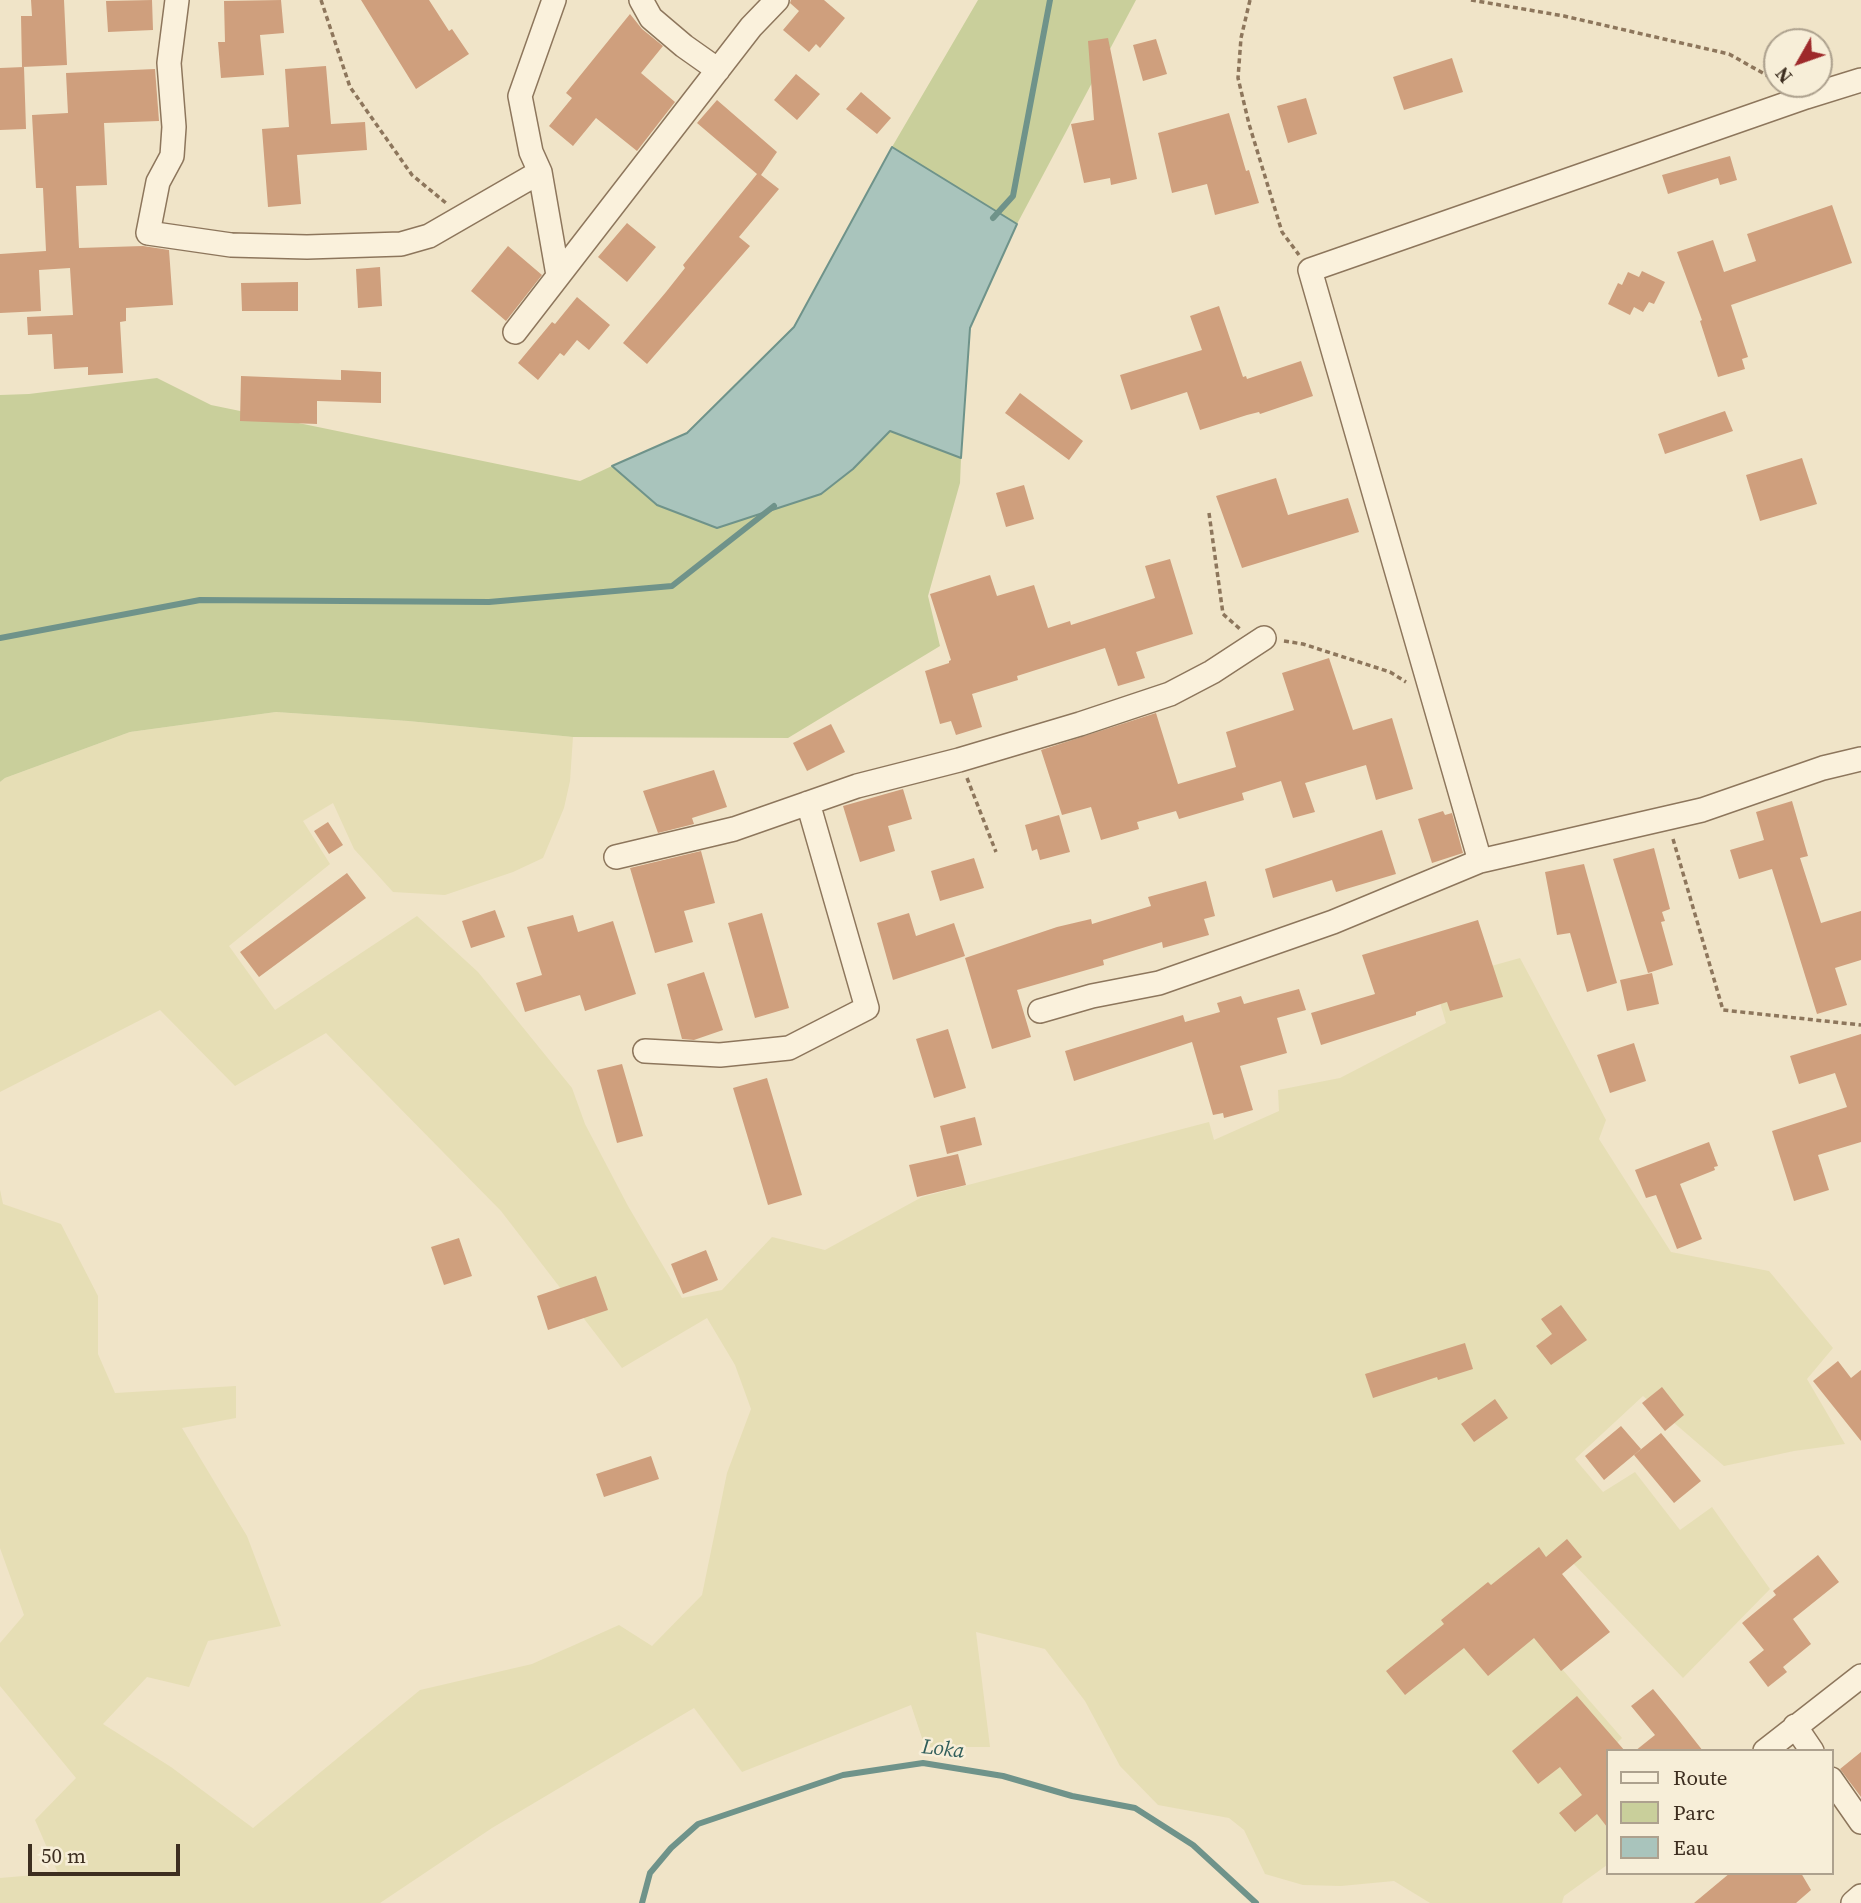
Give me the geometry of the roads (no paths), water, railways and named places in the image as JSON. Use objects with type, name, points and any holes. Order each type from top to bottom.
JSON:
[{"type":"street","points":[[177,0],[169,63],[174,127],[172,156],[158,182],[148,233],[231,245],[307,247],[401,244],[429,236],[540,172]]},
{"type":"street","points":[[554,0],[520,96],[531,152],[540,172],[558,275]]},
{"type":"street","points":[[641,0],[651,18],[718,71]]},
{"type":"street","points":[[515,331],[751,27],[777,0]]},
{"type":"street","points":[[1480,861],[1310,270],[1861,80]]},
{"type":"street","points":[[615,856],[734,829],[857,786],[959,760],[1170,694],[1212,672],[1264,638]]},
{"type":"street","points":[[1040,1011],[1092,996],[1159,983],[1333,922],[1480,861],[1702,810],[1823,768],[1861,760]]},
{"type":"street","points":[[645,1051],[720,1055],[789,1048],[867,1007],[808,803]]},
{"type":"street","points":[[1767,1749],[1861,1676]]},
{"type":"street","points":[[1795,1726],[1811,1749]]},
{"type":"street","points":[[1833,1782],[1861,1822]]},
{"type":"street","points":[[1853,1903],[1861,1896]]},
{"type":"water","points":[[892,147],[1017,224],[970,328],[961,458],[890,431],[853,469],[821,494],[717,528],[657,505],[612,466],[687,433],[794,327]]},
{"type":"waterway","points":[[993,218],[1013,196],[1050,0]]},
{"type":"waterway","points":[[0,638],[200,600],[489,602],[672,586],[774,506]]},
{"type":"waterway","name":"Loka","points":[[642,1903],[650,1873],[671,1848],[698,1824],[843,1775],[923,1763],[1003,1776],[1072,1796],[1135,1808],[1193,1845],[1256,1903]]}]
